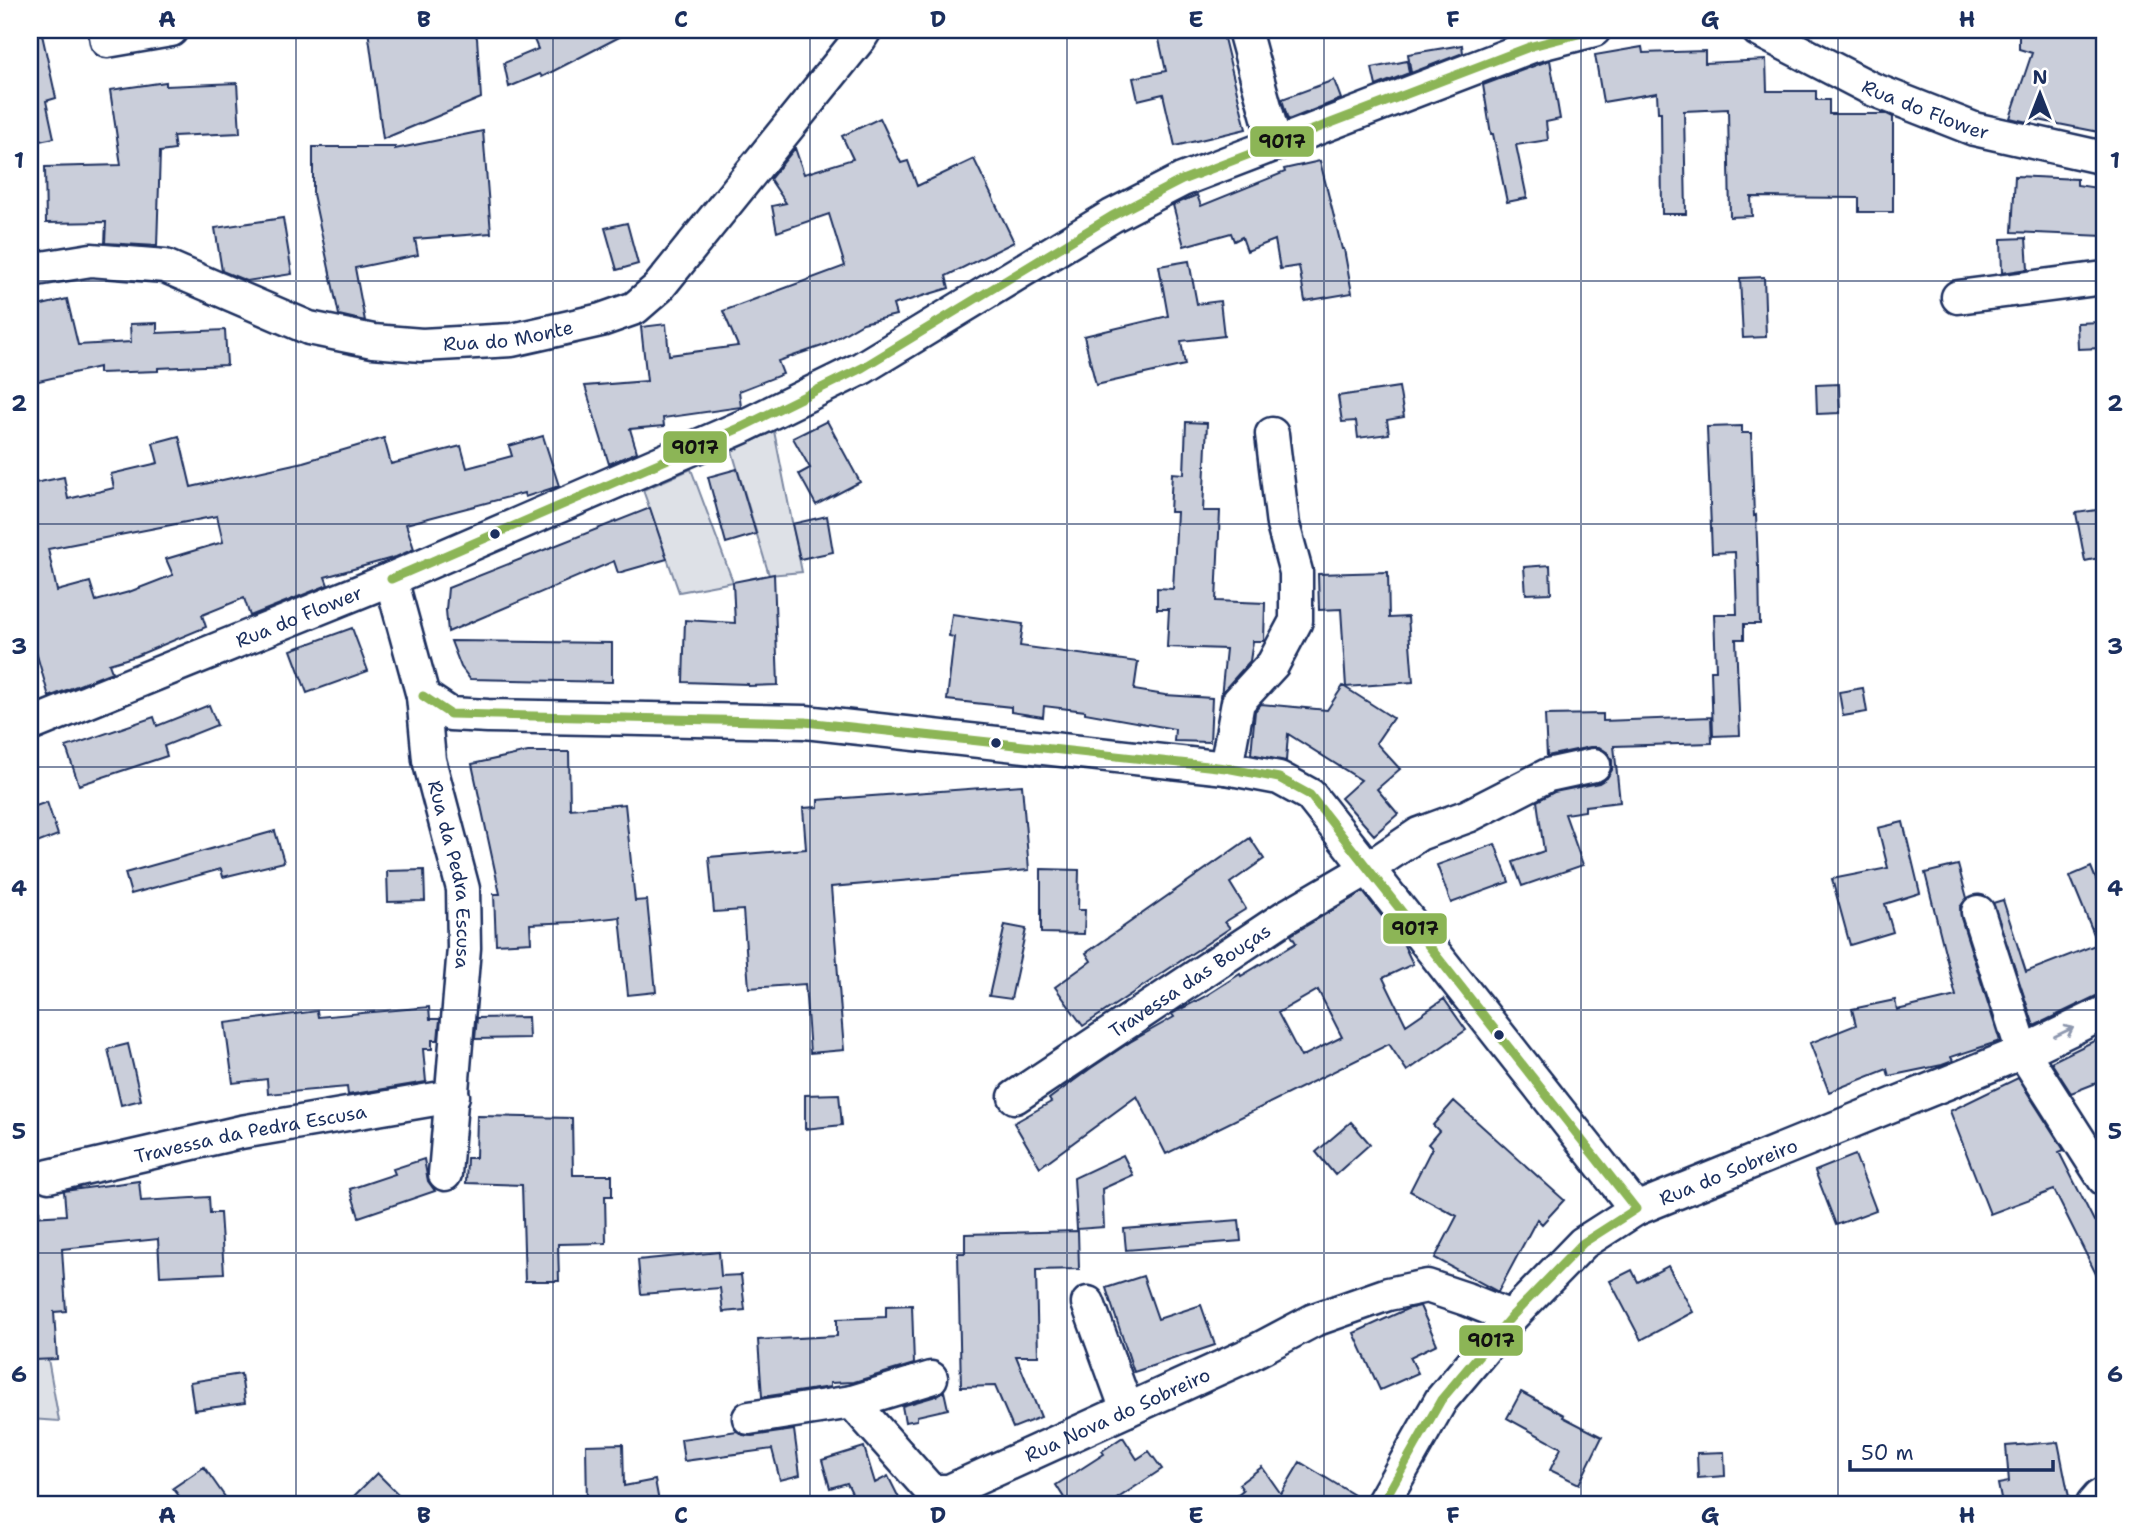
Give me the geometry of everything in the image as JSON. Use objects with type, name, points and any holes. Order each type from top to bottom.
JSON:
[{"type":"street","points":[[105,30],[107,41],[171,30]]},
{"type":"street","name":"Rua do Monte","points":[[30,270],[90,260],[165,266],[309,328],[373,341],[422,345],[512,340],[601,320],[635,308],[658,288],[852,49],[864,30]]},
{"type":"street","points":[[1244,30],[1275,143]]},
{"type":"street","name":"Rua do Flower","points":[[30,725],[391,579],[766,415],[862,368],[1112,216],[1182,180],[1532,46],[1594,30]]},
{"type":"street","name":"Rua do Flower","points":[[1758,30],[1872,89],[1975,129],[2104,158]]},
{"type":"street","points":[[1958,297],[2104,278]]},
{"type":"street","points":[[1226,768],[1238,702],[1273,664],[1296,621],[1296,572],[1283,526],[1272,434]]},
{"type":"street","name":"Rua da Pedra Escusa","points":[[391,579],[423,696],[429,760],[463,889],[464,948],[445,1174]]},
{"type":"street","points":[[423,696],[450,713],[805,722],[1226,768],[1279,778],[1310,795],[1636,1209]]},
{"type":"street","name":"Travessa das Bouças","points":[[1015,1097],[1285,917],[1367,869],[1419,834],[1468,816],[1548,775],[1594,765]]},
{"type":"street","points":[[1978,912],[2023,1052],[2104,1179]]},
{"type":"street","name":"Rua do Sobreiro","points":[[1382,1504],[1441,1400],[1511,1317],[1583,1243],[1636,1209],[2023,1052],[2104,1013]]},
{"type":"street","name":"Travessa da Pedra Escusa","points":[[49,1176],[241,1132],[453,1096]]},
{"type":"street","name":"Rua Nova do Sobreiro","points":[[852,1402],[931,1491],[949,1491],[1246,1356],[1314,1320],[1388,1294],[1427,1286],[1511,1317]]},
{"type":"street","points":[[1088,1303],[1126,1410]]},
{"type":"street","points":[[749,1418],[852,1402],[931,1378]]},
{"type":"street","points":[[2093,1504],[2104,1494]]},
{"type":"shaded area","points":[[774,431],[802,572],[769,575],[732,451]]},
{"type":"shaded area","points":[[691,469],[733,582],[679,592],[643,490]]},
{"type":"shaded area","points":[[30,1187],[39,1187],[42,1325],[59,1421],[30,1419]]},
{"type":"building","points":[[30,30],[41,30],[56,98],[46,101],[54,138],[30,143]]},
{"type":"building","points":[[368,30],[473,30],[477,38],[481,98],[383,139]]},
{"type":"building","points":[[530,30],[633,30],[542,77],[540,74],[509,87],[504,63],[538,49]]},
{"type":"building","points":[[1180,30],[1222,30],[1246,129],[1175,146],[1163,94],[1138,100],[1133,78],[1166,71],[1158,35]]},
{"type":"building","points":[[2019,30],[2104,30],[2104,133],[2033,119],[2032,123],[2010,118],[2032,53],[2019,49]]},
{"type":"building","points":[[1462,45],[1463,53],[1411,73],[1408,54]]},
{"type":"building","points":[[1642,47],[1643,53],[1705,51],[1705,63],[1766,60],[1767,91],[1816,91],[1816,100],[1829,100],[1829,114],[1887,114],[1893,117],[1893,212],[1859,212],[1859,198],[1751,197],[1752,216],[1730,217],[1728,109],[1684,111],[1686,214],[1662,214],[1661,112],[1658,112],[1657,93],[1603,102],[1595,55]]},
{"type":"building","points":[[1550,60],[1560,119],[1546,122],[1548,140],[1516,145],[1527,198],[1507,202],[1483,85]]},
{"type":"building","points":[[1407,61],[1409,73],[1376,86],[1372,68]]},
{"type":"building","points":[[1334,80],[1341,99],[1288,120],[1282,99]]},
{"type":"building","points":[[166,82],[166,86],[237,83],[240,133],[173,136],[175,150],[160,152],[157,246],[105,243],[106,222],[46,223],[45,167],[121,165],[110,90]]},
{"type":"building","points":[[880,118],[901,163],[908,161],[917,186],[974,159],[1014,242],[946,276],[949,288],[893,305],[896,315],[863,323],[825,345],[778,361],[783,374],[739,391],[741,407],[663,418],[664,426],[630,429],[637,452],[609,464],[585,386],[647,381],[641,327],[666,324],[669,355],[738,346],[723,311],[845,266],[829,214],[777,232],[772,206],[786,203],[770,179],[795,148],[804,174],[853,159],[842,136]]},
{"type":"building","points":[[483,131],[491,233],[415,239],[418,255],[355,268],[365,321],[339,315],[313,194],[313,147],[395,149]]},
{"type":"building","points":[[1320,161],[1344,249],[1352,293],[1305,301],[1299,266],[1280,269],[1275,240],[1247,251],[1242,237],[1234,241],[1231,233],[1184,246],[1173,205],[1197,195],[1201,206],[1285,172],[1284,169]]},
{"type":"building","points":[[2015,176],[2077,179],[2077,185],[2104,189],[2104,236],[2012,232]]},
{"type":"building","points":[[283,218],[292,274],[247,281],[222,271],[215,228]]},
{"type":"building","points":[[627,223],[638,264],[617,270],[605,228]]},
{"type":"building","points":[[2026,238],[2028,269],[2002,273],[2001,239]]},
{"type":"building","points":[[1189,261],[1197,304],[1220,301],[1224,336],[1181,341],[1185,365],[1096,385],[1084,336],[1168,316],[1159,266]]},
{"type":"building","points":[[1764,277],[1766,337],[1743,338],[1740,278]]},
{"type":"building","points":[[67,299],[78,345],[131,342],[130,324],[157,323],[157,333],[225,330],[227,365],[99,373],[99,367],[30,383],[30,308]]},
{"type":"building","points":[[2101,322],[2102,348],[2078,349],[2077,323]]},
{"type":"building","points":[[1839,384],[1840,413],[1817,414],[1816,385]]},
{"type":"building","points":[[1399,387],[1404,417],[1387,420],[1389,434],[1358,438],[1356,421],[1342,422],[1338,396]]},
{"type":"building","points":[[827,421],[860,482],[816,505],[799,474],[810,468],[793,438]]},
{"type":"building","points":[[1186,422],[1207,423],[1203,511],[1220,511],[1216,601],[1265,603],[1264,641],[1253,641],[1250,661],[1221,697],[1226,649],[1167,647],[1169,609],[1157,609],[1157,588],[1173,589],[1177,512],[1170,512],[1172,473],[1184,474]]},
{"type":"building","points":[[1742,426],[1742,433],[1751,433],[1760,624],[1744,624],[1744,639],[1736,639],[1740,735],[1713,736],[1711,670],[1716,670],[1714,614],[1737,614],[1735,552],[1712,553],[1707,427]]},
{"type":"building","points":[[179,436],[191,487],[303,462],[384,438],[391,464],[461,446],[467,468],[512,456],[509,446],[543,436],[559,486],[525,497],[524,493],[406,524],[414,549],[396,557],[325,577],[328,585],[250,616],[244,598],[202,615],[206,627],[136,656],[109,664],[112,672],[49,697],[30,631],[30,484],[64,477],[68,499],[114,488],[111,474],[158,463],[153,443]],"holes":[[[217,516],[223,542],[166,559],[173,575],[96,601],[90,582],[57,591],[48,549]]]},
{"type":"building","points":[[737,469],[756,534],[726,543],[708,477]]},
{"type":"building","points":[[650,508],[667,559],[618,573],[614,561],[448,632],[448,588]]},
{"type":"building","points":[[2104,509],[2104,557],[2085,561],[2076,513]]},
{"type":"building","points":[[827,516],[833,552],[800,559],[792,524]]},
{"type":"building","points":[[1550,565],[1551,593],[1526,594],[1524,567]]},
{"type":"building","points":[[1388,572],[1389,618],[1408,617],[1413,682],[1346,687],[1341,609],[1319,610],[1318,574]]},
{"type":"building","points":[[774,574],[778,685],[683,682],[685,620],[735,623],[733,582]]},
{"type":"building","points":[[952,614],[1023,624],[1020,646],[1138,662],[1134,690],[1212,698],[1210,742],[1174,741],[1175,729],[1085,711],[1044,706],[1043,717],[1011,712],[1011,707],[947,700],[954,637],[949,636]]},
{"type":"building","points":[[352,628],[368,671],[307,693],[291,650]]},
{"type":"building","points":[[451,641],[612,643],[612,682],[470,679],[461,667]]},
{"type":"building","points":[[1343,686],[1393,718],[1376,743],[1400,769],[1377,789],[1398,814],[1374,835],[1341,798],[1361,780],[1288,734],[1286,761],[1251,754],[1255,711],[1261,704],[1327,710]]},
{"type":"building","points":[[1863,688],[1867,712],[1843,716],[1839,692]]},
{"type":"building","points":[[209,705],[217,725],[164,746],[167,756],[79,785],[66,747],[154,717],[157,726]]},
{"type":"building","points":[[1603,714],[1603,721],[1711,717],[1712,743],[1614,746],[1620,802],[1585,806],[1585,811],[1565,814],[1583,865],[1522,886],[1513,862],[1544,851],[1537,801],[1554,792],[1599,783],[1607,778],[1612,770],[1612,760],[1608,753],[1599,747],[1547,756],[1545,715]]},
{"type":"building","points":[[528,752],[569,752],[570,809],[625,804],[635,901],[647,900],[656,992],[628,995],[620,917],[530,924],[531,942],[496,944],[494,894],[500,894],[472,764]]},
{"type":"building","points":[[1022,785],[1029,870],[831,887],[844,1050],[810,1053],[805,984],[749,988],[743,910],[714,912],[709,857],[806,849],[803,808],[818,807],[818,800]]},
{"type":"building","points":[[47,802],[58,835],[37,843],[30,823],[30,808]]},
{"type":"building","points":[[1903,822],[1920,893],[1885,904],[1893,932],[1850,945],[1832,879],[1888,868],[1878,828]]},
{"type":"building","points":[[275,831],[284,862],[223,877],[221,869],[131,894],[125,873]]},
{"type":"building","points":[[1250,838],[1264,859],[1230,883],[1246,909],[1225,922],[1230,928],[1083,1026],[1055,987],[1091,961],[1086,953]]},
{"type":"building","points":[[1495,844],[1509,882],[1451,903],[1437,865]]},
{"type":"building","points":[[1958,865],[1967,898],[1960,907],[1961,918],[2000,1041],[1951,1057],[1953,1061],[1942,1065],[1889,1076],[1887,1069],[1829,1092],[1810,1043],[1856,1025],[1852,1009],[1895,1000],[1897,1010],[1956,996],[1925,873]]},
{"type":"building","points":[[2091,867],[2104,899],[2104,995],[2096,996],[2034,1026],[1993,903],[2003,900],[2026,972],[2098,944],[2070,876]]},
{"type":"building","points":[[1041,869],[1079,870],[1078,910],[1085,910],[1084,934],[1041,933]]},
{"type":"building","points":[[424,870],[425,901],[388,902],[387,871]]},
{"type":"building","points":[[1363,892],[1403,943],[1413,964],[1383,978],[1406,1025],[1444,999],[1466,1030],[1407,1071],[1389,1044],[1166,1154],[1137,1096],[1040,1167],[1014,1123],[1051,1102],[1049,1099],[1091,1068],[1174,1017],[1172,1014],[1296,943],[1291,935]],"holes":[[[1318,990],[1342,1037],[1301,1057],[1278,1013]]]},
{"type":"building","points":[[1005,925],[1026,929],[1011,999],[989,996]]},
{"type":"building","points":[[429,1007],[430,1019],[440,1019],[438,1040],[432,1040],[432,1049],[423,1049],[426,1082],[348,1095],[347,1087],[268,1094],[267,1079],[233,1083],[225,1023],[317,1011],[318,1017]]},
{"type":"building","points":[[528,1017],[529,1038],[475,1039],[477,1018]]},
{"type":"building","points":[[2104,1036],[2104,1080],[2071,1093],[2051,1062]]},
{"type":"building","points":[[128,1044],[141,1100],[121,1105],[108,1049]]},
{"type":"building","points":[[2018,1078],[2064,1150],[2059,1152],[2094,1221],[2104,1217],[2104,1290],[2054,1190],[1990,1214],[1950,1111]]},
{"type":"building","points":[[839,1094],[842,1125],[805,1129],[805,1095]]},
{"type":"building","points":[[1454,1101],[1564,1200],[1542,1224],[1537,1219],[1498,1292],[1435,1258],[1457,1216],[1410,1191],[1432,1148],[1428,1144],[1439,1131],[1433,1125]]},
{"type":"building","points":[[477,1116],[572,1118],[573,1175],[612,1175],[612,1196],[605,1196],[606,1243],[558,1244],[559,1281],[525,1281],[522,1185],[466,1183],[467,1158],[476,1158]]},
{"type":"building","points":[[1351,1122],[1370,1144],[1335,1175],[1316,1152]]},
{"type":"building","points":[[1123,1155],[1133,1175],[1102,1189],[1104,1227],[1077,1229],[1074,1178]]},
{"type":"building","points":[[1855,1155],[1876,1210],[1836,1225],[1815,1171]]},
{"type":"building","points":[[424,1159],[428,1181],[435,1191],[359,1217],[350,1189],[395,1174],[393,1169]]},
{"type":"building","points":[[139,1181],[141,1201],[209,1197],[210,1213],[220,1213],[224,1273],[160,1276],[158,1239],[62,1249],[66,1311],[54,1312],[57,1359],[33,1360],[30,1217],[66,1215],[64,1191]]},
{"type":"building","points":[[1239,1220],[1241,1241],[1126,1250],[1124,1229]]},
{"type":"building","points":[[1078,1231],[1079,1269],[1036,1270],[1038,1356],[1016,1356],[1041,1417],[1013,1428],[995,1386],[961,1387],[958,1253],[965,1253],[965,1234]]},
{"type":"building","points":[[719,1252],[721,1276],[741,1275],[745,1310],[723,1312],[720,1288],[641,1294],[638,1260]]},
{"type":"building","points":[[1668,1266],[1693,1312],[1641,1340],[1610,1281],[1632,1270],[1638,1282]]},
{"type":"building","points":[[1143,1276],[1158,1319],[1201,1305],[1215,1345],[1134,1372],[1106,1288]]},
{"type":"building","points":[[912,1305],[914,1364],[854,1382],[830,1383],[830,1387],[762,1397],[758,1340],[837,1336],[837,1319],[886,1317],[886,1306]]},
{"type":"building","points":[[1420,1306],[1437,1344],[1410,1357],[1418,1373],[1380,1390],[1354,1333],[1407,1309]]},
{"type":"building","points":[[241,1374],[245,1403],[194,1410],[190,1382]]},
{"type":"building","points":[[944,1391],[948,1409],[917,1416],[917,1420],[905,1422],[902,1406]]},
{"type":"building","points":[[1521,1392],[1602,1437],[1579,1484],[1550,1470],[1561,1448],[1507,1418]]},
{"type":"building","points":[[794,1430],[800,1475],[780,1480],[772,1449],[684,1461],[681,1439],[737,1431],[752,1436]]},
{"type":"building","points":[[1123,1437],[1137,1459],[1149,1451],[1162,1469],[1109,1504],[1068,1504],[1056,1485],[1104,1454],[1102,1451]]},
{"type":"building","points":[[2058,1442],[2070,1502],[2002,1504],[1998,1484],[2009,1482],[2006,1446]]},
{"type":"building","points":[[623,1444],[624,1486],[655,1480],[659,1502],[587,1504],[586,1445]]},
{"type":"building","points":[[864,1447],[875,1483],[888,1476],[902,1504],[829,1504],[852,1493],[847,1483],[830,1488],[822,1460]]},
{"type":"building","points":[[1724,1452],[1725,1476],[1698,1478],[1697,1453]]},
{"type":"building","points":[[1300,1462],[1364,1501],[1364,1504],[1226,1504],[1243,1490],[1239,1484],[1262,1467],[1281,1494]]},
{"type":"building","points":[[204,1467],[230,1504],[185,1504],[173,1488]]},
{"type":"building","points":[[377,1473],[408,1504],[346,1504]]},
{"type":"transit line","name":"9017","points":[[391,579],[742,427],[862,368],[1112,216],[1182,180],[1532,46],[1594,30]]},
{"type":"transit line","name":"9017","points":[[423,696],[450,714],[805,722],[1226,768],[1279,778],[1310,795],[1636,1209]]},
{"type":"transit line","name":"9017","points":[[1382,1504],[1441,1400],[1511,1317],[1583,1243],[1636,1209]]}]
